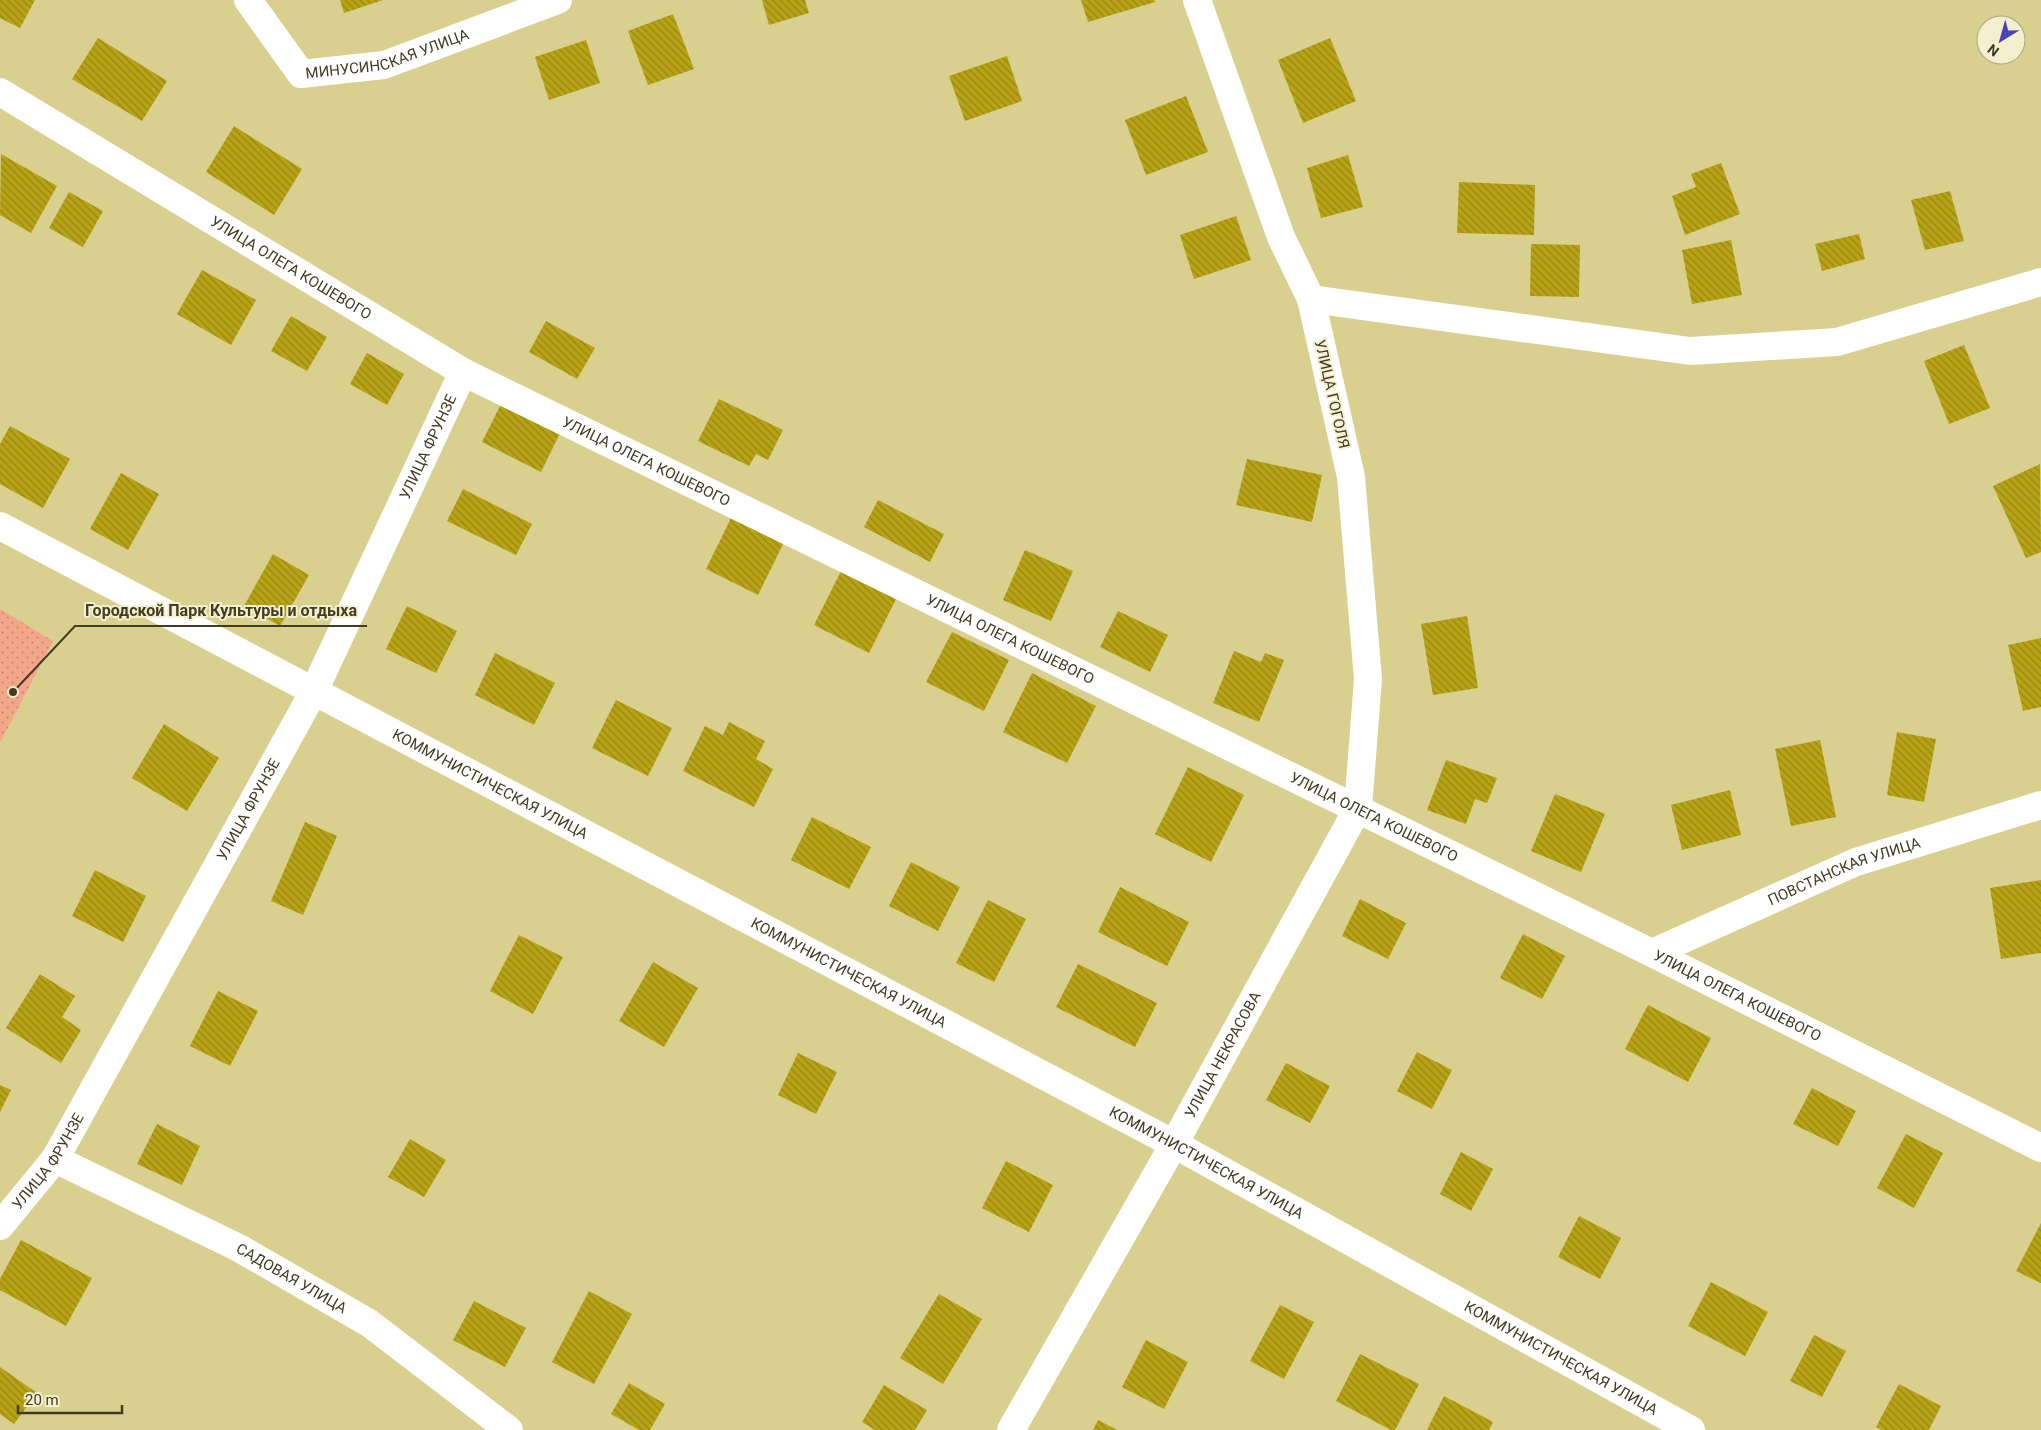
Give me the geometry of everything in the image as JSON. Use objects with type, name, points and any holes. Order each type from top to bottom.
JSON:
[{"type":"street","name":"МИНУСИНСКАЯ УЛИЦА","points":[[248,0],[301,74],[384,65],[558,0]]},
{"type":"street","name":"УЛИЦА ГОГОЛЯ","points":[[1197,0],[1281,237],[1311,299],[1352,487],[1368,679],[1358,808]]},
{"type":"street","name":"УЛИЦА ОЛЕГА КОШЕВОГО","points":[[0,92],[463,372],[1358,808],[2041,1148]]},
{"type":"street","points":[[1311,299],[1690,351],[1837,342],[2041,282]]},
{"type":"street","name":"УЛИЦА ФРУНЗЕ","points":[[0,1226],[55,1159],[314,691],[463,372]]},
{"type":"street","name":"КОММУНИСТИЧЕСКАЯ УЛИЦА","points":[[0,526],[1174,1144],[1691,1430]]},
{"type":"street","name":"ПОВСТАНСКАЯ УЛИЦА","points":[[1652,953],[1856,862],[2041,805]]},
{"type":"street","name":"УЛИЦА НЕКРАСОВА","points":[[1011,1430],[1174,1144],[1358,808]]},
{"type":"street","name":"САДОВАЯ УЛИЦА","points":[[55,1159],[239,1248],[369,1323],[509,1430]]},
{"type":"shaded area","points":[[0,609],[53,641],[0,743]]},
{"type":"building","points":[[0,0],[35,0],[20,28],[0,18]]},
{"type":"building","points":[[340,0],[383,0],[344,13]]},
{"type":"building","points":[[762,0],[805,0],[809,13],[769,25]]},
{"type":"building","points":[[1081,0],[1154,0],[1155,2],[1088,22]]},
{"type":"building","points":[[673,14],[694,69],[648,85],[628,31]]},
{"type":"building","points":[[98,38],[167,81],[142,121],[72,79]]},
{"type":"building","points":[[1330,38],[1356,101],[1303,123],[1278,60]]},
{"type":"building","points":[[586,40],[600,83],[549,100],[535,57]]},
{"type":"building","points":[[1007,56],[1022,101],[965,121],[949,76]]},
{"type":"building","points":[[1186,96],[1208,152],[1146,175],[1125,120]]},
{"type":"building","points":[[234,126],[302,169],[274,215],[206,172]]},
{"type":"building","points":[[1,154],[57,186],[31,233],[0,215]]},
{"type":"building","points":[[1348,155],[1363,207],[1321,218],[1307,168]]},
{"type":"building","points":[[1721,163],[1740,214],[1685,235],[1672,196],[1696,187],[1691,174]]},
{"type":"building","points":[[1459,182],[1535,185],[1534,235],[1457,233]]},
{"type":"building","points":[[1950,191],[1964,241],[1925,250],[1911,200]]},
{"type":"building","points":[[69,192],[103,211],[83,247],[49,228]]},
{"type":"building","points":[[1236,216],[1251,260],[1194,279],[1180,235]]},
{"type":"building","points":[[1859,234],[1865,259],[1822,271],[1815,244]]},
{"type":"building","points":[[1731,240],[1742,295],[1692,304],[1682,250]]},
{"type":"building","points":[[1531,244],[1580,245],[1579,297],[1530,296]]},
{"type":"building","points":[[202,270],[256,300],[231,345],[177,314]]},
{"type":"building","points":[[291,316],[327,337],[307,371],[271,351]]},
{"type":"building","points":[[546,321],[595,348],[577,379],[529,352]]},
{"type":"building","points":[[1964,345],[1990,408],[1949,424],[1924,361]]},
{"type":"building","points":[[367,353],[404,374],[387,405],[350,384]]},
{"type":"building","points":[[506,394],[565,423],[541,472],[482,442]]},
{"type":"building","points":[[719,399],[783,430],[768,460],[756,454],[749,466],[698,441]]},
{"type":"building","points":[[10,426],[70,459],[43,508],[0,484],[0,444]]},
{"type":"building","points":[[1247,459],[1322,475],[1312,522],[1236,505]]},
{"type":"building","points":[[2040,464],[2041,552],[2026,558],[1993,486]]},
{"type":"building","points":[[121,473],[159,494],[128,550],[90,529]]},
{"type":"building","points":[[463,489],[532,524],[516,555],[447,521]]},
{"type":"building","points":[[878,500],[944,534],[930,562],[864,527]]},
{"type":"building","points":[[733,514],[785,540],[758,595],[706,569]]},
{"type":"building","points":[[1025,550],[1073,571],[1051,621],[1003,600]]},
{"type":"building","points":[[273,554],[309,575],[280,626],[244,606]]},
{"type":"building","points":[[841,571],[896,599],[869,653],[814,625]]},
{"type":"building","points":[[407,606],[457,631],[436,673],[386,649]]},
{"type":"building","points":[[1118,611],[1168,635],[1150,672],[1100,647]]},
{"type":"building","points":[[1467,616],[1478,688],[1433,695],[1421,624]]},
{"type":"building","points":[[952,632],[1009,660],[984,711],[926,682]]},
{"type":"building","points":[[2041,638],[2041,707],[2023,711],[2008,645]]},
{"type":"building","points":[[1234,651],[1261,662],[1265,653],[1284,660],[1259,722],[1213,703]]},
{"type":"building","points":[[495,653],[555,683],[534,725],[475,695]]},
{"type":"building","points":[[1032,673],[1096,706],[1067,763],[1003,732]]},
{"type":"building","points":[[616,700],[672,728],[648,776],[592,748]]},
{"type":"building","points":[[729,722],[765,741],[756,759],[773,769],[754,807],[683,771],[705,726],[723,735]]},
{"type":"building","points":[[164,724],[219,758],[187,811],[132,778]]},
{"type":"building","points":[[1897,732],[1936,739],[1924,802],[1887,795]]},
{"type":"building","points":[[1820,740],[1836,817],[1791,826],[1775,749]]},
{"type":"building","points":[[1446,760],[1497,778],[1487,803],[1475,799],[1466,824],[1427,810]]},
{"type":"building","points":[[1188,767],[1244,795],[1211,862],[1155,834]]},
{"type":"building","points":[[1730,790],[1741,835],[1682,850],[1671,805]]},
{"type":"building","points":[[1555,794],[1605,814],[1581,872],[1531,851]]},
{"type":"building","points":[[812,817],[871,847],[849,889],[791,860]]},
{"type":"building","points":[[305,822],[337,836],[303,915],[271,901]]},
{"type":"building","points":[[911,862],[960,887],[938,931],[889,906]]},
{"type":"building","points":[[95,870],[146,896],[123,942],[72,916]]},
{"type":"building","points":[[2041,880],[2041,953],[2001,959],[1990,888]]},
{"type":"building","points":[[1120,887],[1189,922],[1167,966],[1098,932]]},
{"type":"building","points":[[1360,899],[1406,923],[1388,959],[1342,936]]},
{"type":"building","points":[[988,900],[1026,919],[994,982],[956,963]]},
{"type":"building","points":[[1523,934],[1565,956],[1542,999],[1500,978]]},
{"type":"building","points":[[519,935],[563,957],[533,1014],[490,991]]},
{"type":"building","points":[[653,962],[698,988],[664,1047],[619,1021]]},
{"type":"building","points":[[1078,964],[1157,1003],[1135,1047],[1056,1007]]},
{"type":"building","points":[[40,974],[75,996],[62,1017],[81,1030],[61,1063],[6,1028]]},
{"type":"building","points":[[218,991],[258,1011],[230,1066],[190,1046]]},
{"type":"building","points":[[1648,1005],[1711,1038],[1688,1082],[1625,1049]]},
{"type":"building","points":[[1417,1052],[1452,1070],[1432,1109],[1397,1091]]},
{"type":"building","points":[[798,1053],[837,1072],[816,1114],[778,1095]]},
{"type":"building","points":[[1286,1063],[1330,1086],[1310,1123],[1266,1100]]},
{"type":"building","points":[[0,1085],[11,1090],[0,1112]]},
{"type":"building","points":[[1812,1088],[1856,1111],[1838,1146],[1793,1124]]},
{"type":"building","points":[[157,1124],[200,1146],[182,1185],[137,1164]]},
{"type":"building","points":[[1906,1134],[1943,1153],[1914,1208],[1877,1188]]},
{"type":"building","points":[[410,1139],[446,1160],[424,1197],[388,1177]]},
{"type":"building","points":[[1461,1152],[1493,1169],[1471,1211],[1440,1194]]},
{"type":"building","points":[[1006,1161],[1053,1185],[1029,1232],[982,1208]]},
{"type":"building","points":[[1579,1216],[1621,1238],[1600,1279],[1558,1257]]},
{"type":"building","points":[[2041,1223],[2041,1283],[2016,1271]]},
{"type":"building","points":[[21,1240],[92,1278],[66,1326],[0,1290],[0,1279]]},
{"type":"building","points":[[1711,1282],[1768,1312],[1745,1356],[1688,1326]]},
{"type":"building","points":[[589,1291],[632,1314],[594,1384],[552,1362]]},
{"type":"building","points":[[939,1294],[982,1319],[943,1384],[900,1358]]},
{"type":"building","points":[[474,1301],[526,1328],[505,1367],[453,1340]]},
{"type":"building","points":[[1280,1305],[1314,1322],[1284,1379],[1250,1361]]},
{"type":"building","points":[[1814,1335],[1846,1351],[1822,1397],[1790,1381]]},
{"type":"building","points":[[1146,1340],[1188,1362],[1164,1409],[1122,1387]]},
{"type":"building","points":[[1360,1354],[1419,1384],[1395,1430],[1391,1430],[1336,1401]]},
{"type":"building","points":[[0,1367],[37,1393],[14,1424],[0,1414]]},
{"type":"building","points":[[629,1383],[665,1404],[650,1430],[639,1430],[611,1414]]},
{"type":"building","points":[[1899,1384],[1941,1406],[1929,1430],[1882,1430],[1876,1427]]},
{"type":"building","points":[[884,1385],[927,1410],[915,1430],[875,1430],[862,1422]]},
{"type":"building","points":[[1444,1396],[1493,1422],[1489,1430],[1427,1430]]},
{"type":"building","points":[[1098,1420],[1117,1430],[1093,1430]]},
{"type":"place","name":"Городской Парк Культуры и отдыха","points":[[13,692]]}]
